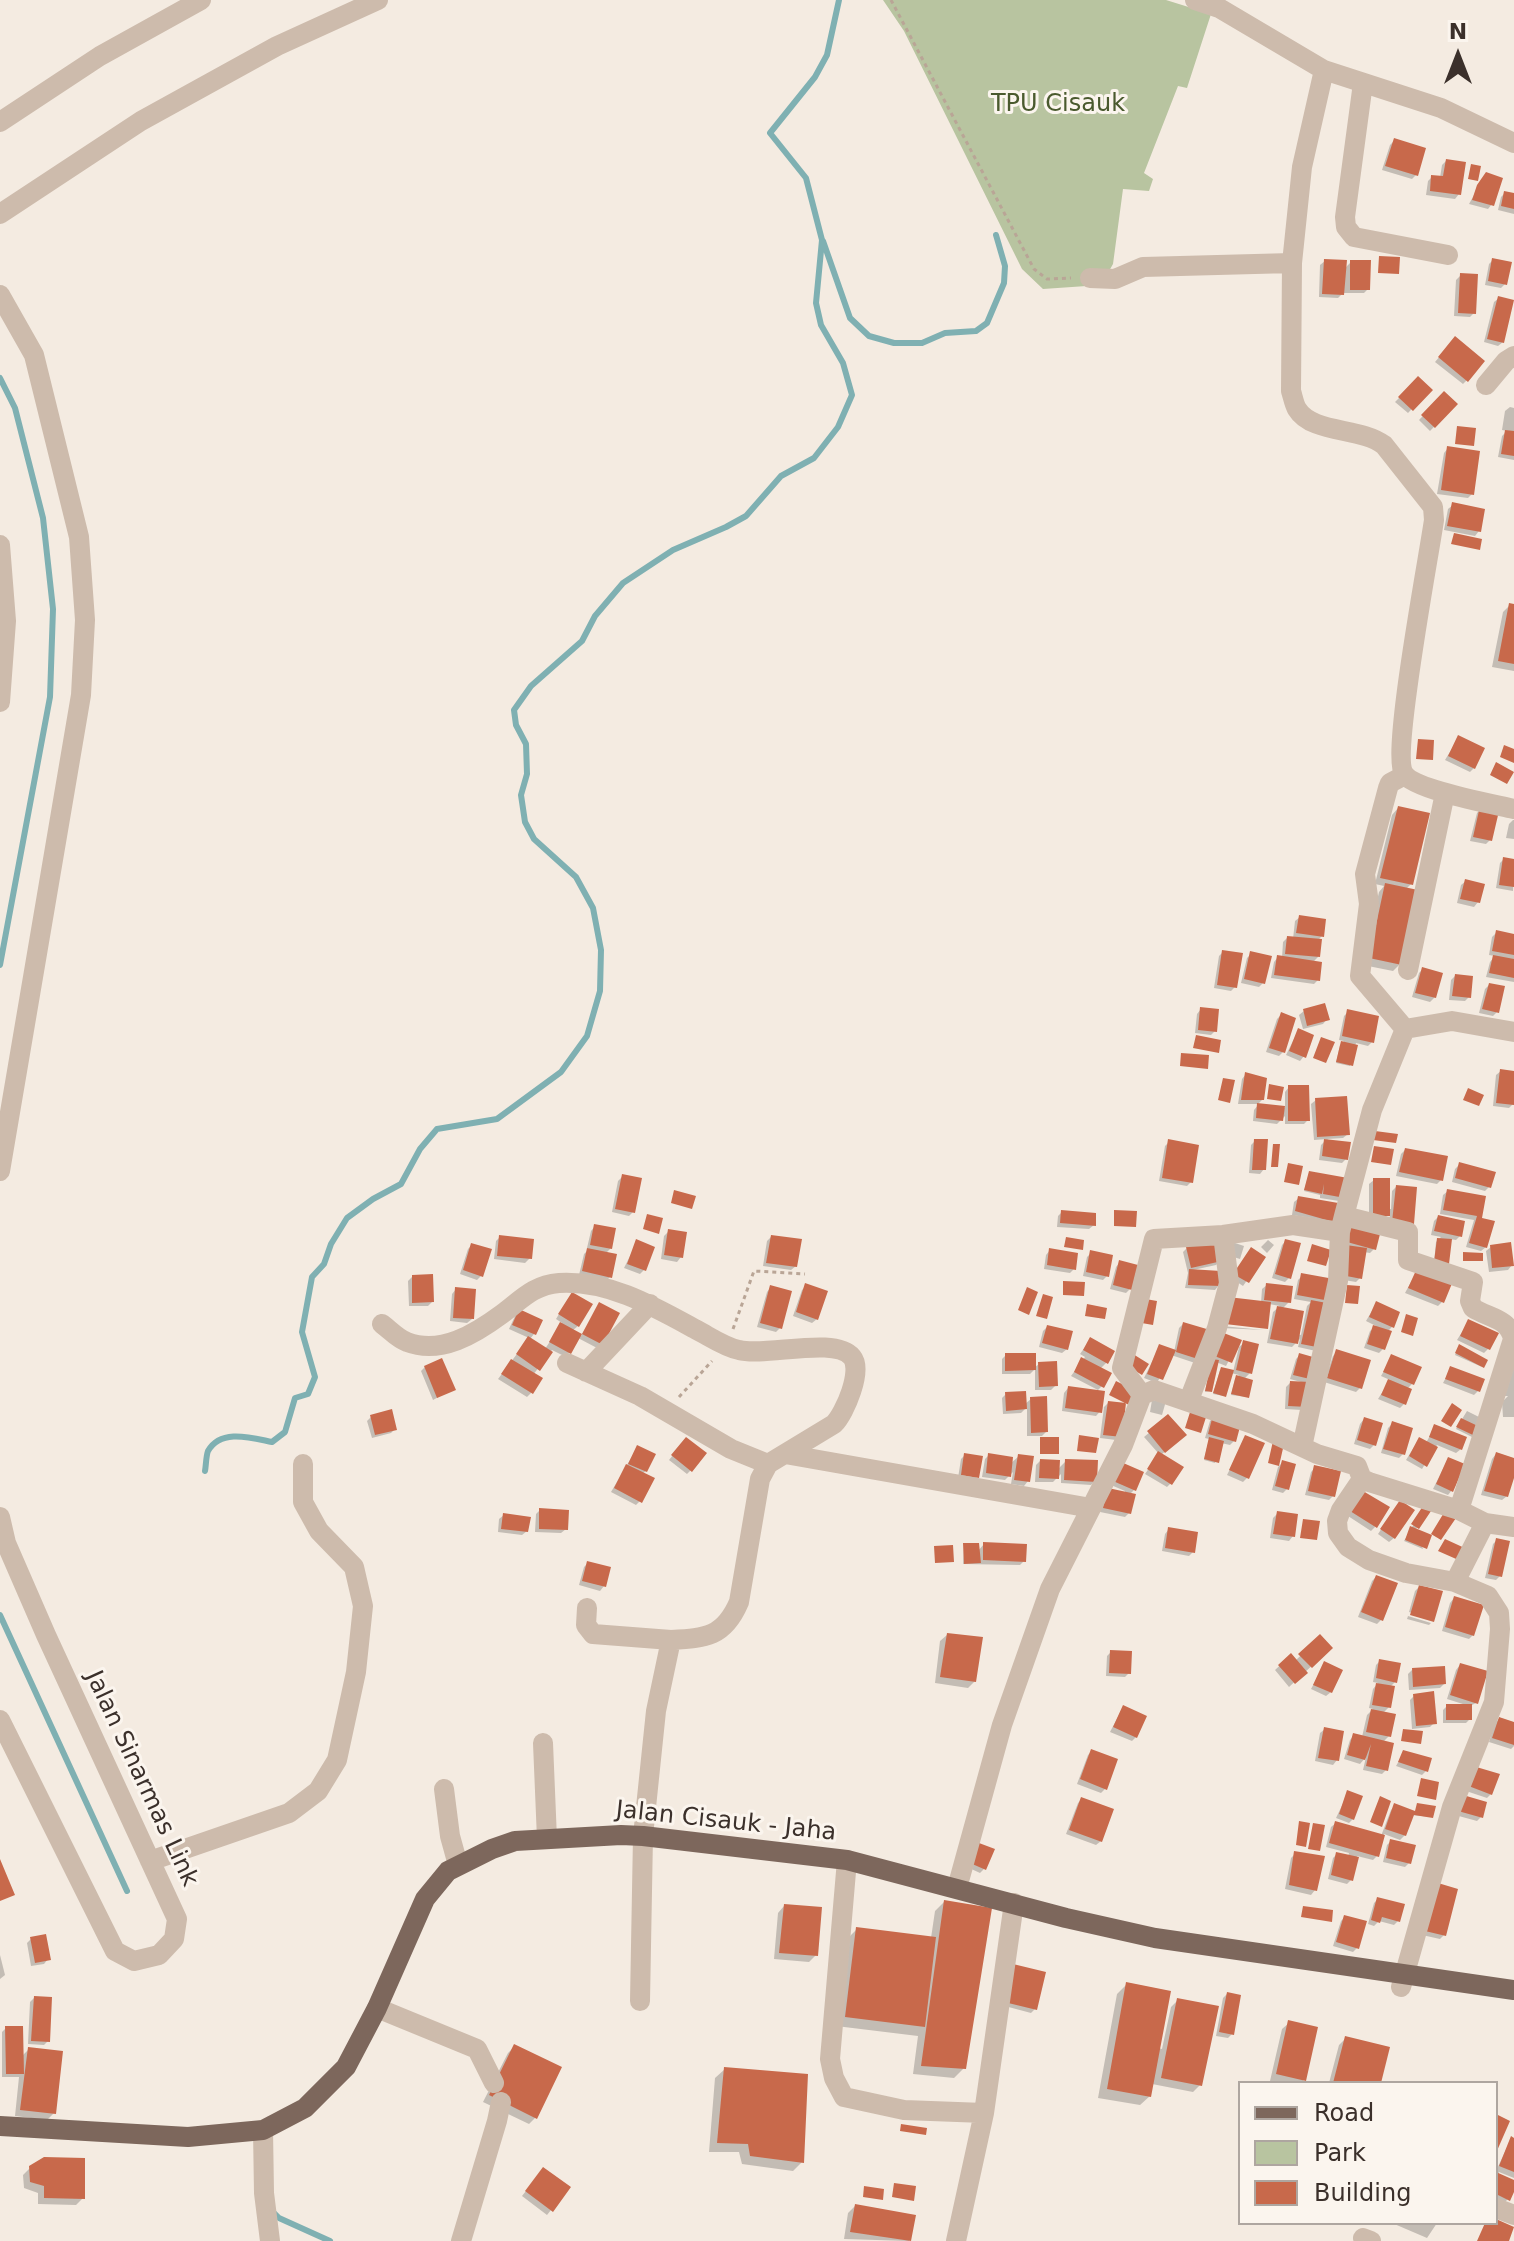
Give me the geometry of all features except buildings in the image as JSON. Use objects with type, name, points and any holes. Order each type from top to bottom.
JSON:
[{"type":"main road","name":"Jalan Cisauk - Jaha","points":[[0,2126],[188,2137],[263,2130],[305,2108],[346,2067],[377,2008],[425,1899],[439,1879],[458,1865],[515,1841],[643,1836],[847,1860],[1155,1938],[1250,1953],[1286,1971],[1402,1982]]},
{"type":"main road","points":[[1402,1982],[1514,1990]]},
{"type":"main road","points":[[1402,1982],[1514,2002]]},
{"type":"street","points":[[0,122],[100,56],[201,0]]},
{"type":"street","points":[[0,214],[141,121],[277,46],[378,0]]},
{"type":"street","points":[[1195,0],[1219,8],[1324,70],[1441,108],[1514,143]]},
{"type":"street","points":[[1324,70],[1302,167],[1292,263],[1291,391],[1297,410],[1311,423],[1373,437],[1384,445],[1433,507],[1434,520],[1403,727],[1401,767],[1405,775],[1410,780],[1445,793],[1514,809]]},
{"type":"street","points":[[1363,83],[1345,217],[1349,232],[1354,237],[1448,255]]},
{"type":"street","points":[[0,109],[40,96]]},
{"type":"street","points":[[1090,278],[1115,279],[1143,267],[1292,263]]},
{"type":"street","points":[[0,295],[34,355],[79,537],[85,620],[81,695],[5,1112],[0,1171]]},
{"type":"street","points":[[1486,385],[1514,356]]},
{"type":"street","points":[[0,545],[6,621],[0,702]]},
{"type":"street","points":[[1405,775],[1390,783],[1365,874],[1369,904],[1360,976],[1405,1029]]},
{"type":"street","points":[[1408,970],[1445,793]]},
{"type":"street","points":[[1405,1029],[1452,1021],[1514,1032]]},
{"type":"street","points":[[1302,1447],[1338,1281],[1342,1224],[1372,1110],[1405,1029]]},
{"type":"street","points":[[1142,1395],[1122,1368],[1151,1242],[1158,1237],[1223,1235],[1293,1225],[1342,1224],[1408,1232],[1408,1260],[1473,1282],[1470,1301],[1473,1308],[1506,1323],[1513,1330],[1513,1339],[1459,1510]]},
{"type":"street","points":[[1189,1400],[1217,1328],[1229,1283],[1223,1235]]},
{"type":"street","points":[[382,1324],[404,1341],[420,1345],[448,1344],[479,1329],[539,1286],[582,1283],[650,1304],[738,1350],[762,1353],[831,1348],[845,1351],[853,1358],[856,1367],[842,1416],[776,1459],[760,1479],[739,1602],[731,1620],[713,1634],[671,1640],[593,1634],[586,1625],[587,1608]]},
{"type":"street","points":[[586,1372],[650,1304]]},
{"type":"street","points":[[567,1363],[640,1396],[731,1449],[776,1459],[1091,1508]]},
{"type":"street","points":[[957,1888],[1002,1725],[1050,1589],[1123,1445],[1142,1395],[1154,1390],[1253,1424],[1302,1447],[1357,1466],[1362,1479]]},
{"type":"street","points":[[150,1861],[289,1813],[318,1791],[337,1760],[356,1672],[363,1606],[354,1567],[319,1531],[303,1502],[303,1464]]},
{"type":"street","points":[[1362,1479],[1459,1510],[1485,1523],[1514,1527]]},
{"type":"street","points":[[1362,1479],[1337,1521],[1338,1533],[1348,1547],[1369,1560],[1406,1573],[1455,1582],[1488,1596],[1499,1613],[1494,1702],[1452,1807],[1430,1894],[1402,1982]]},
{"type":"street","name":"Jalan Sinarmas Link","points":[[0,1517],[6,1543],[46,1635],[177,1919],[174,1939],[159,1955],[134,1961],[115,1951],[0,1720]]},
{"type":"street","points":[[1455,1582],[1485,1523]]},
{"type":"street","points":[[640,2001],[643,1836],[656,1711],[671,1640]]},
{"type":"street","points":[[543,1743],[547,1839]]},
{"type":"street","points":[[444,1789],[450,1836],[458,1865]]},
{"type":"street","points":[[847,1860],[830,2059],[834,2078],[844,2097],[904,2110],[984,2113]]},
{"type":"street","points":[[956,2241],[984,2113],[1014,1903]]},
{"type":"street","points":[[377,2008],[477,2049],[497,2092],[497,2121],[461,2241]]},
{"type":"street","points":[[263,2130],[264,2193],[270,2241]]},
{"type":"path","points":[[891,0],[1034,269],[1047,279],[1090,278]]},
{"type":"green space","name":"TPU Cisauk","points":[[883,0],[1166,0],[1211,14],[1187,88],[1178,86],[1144,173],[1153,179],[1149,191],[1123,189],[1113,264],[1101,285],[1043,289],[1022,269],[904,31]]},
{"type":"waterway","points":[[205,1471],[208,1451],[221,1439],[237,1436],[272,1442],[285,1432],[295,1398],[308,1394],[315,1377],[302,1332],[312,1277],[324,1264],[331,1244],[347,1218],[401,1184],[420,1149],[437,1129],[497,1119],[561,1072],[587,1036],[600,991],[601,950],[593,908],[576,877],[534,839],[525,822],[521,795],[527,774],[526,744],[516,725],[514,710],[531,686],[582,641],[595,616],[623,583],[673,550],[746,516],[781,476],[814,458],[838,427],[852,395],[843,363],[821,325],[816,303],[822,240],[806,178],[770,133],[815,77],[827,55],[839,0]]},
{"type":"waterway","points":[[823,241],[850,318],[869,336],[894,343],[922,343],[945,333],[976,331],[987,323],[1004,283],[1005,266],[996,235]]},
{"type":"waterway","points":[[0,378],[15,408],[43,518],[53,609],[50,697],[0,965]]},
{"type":"waterway","points":[[0,1615],[127,1891]]},
{"type":"waterway","points":[[272,2211],[279,2218],[330,2241]]}]
